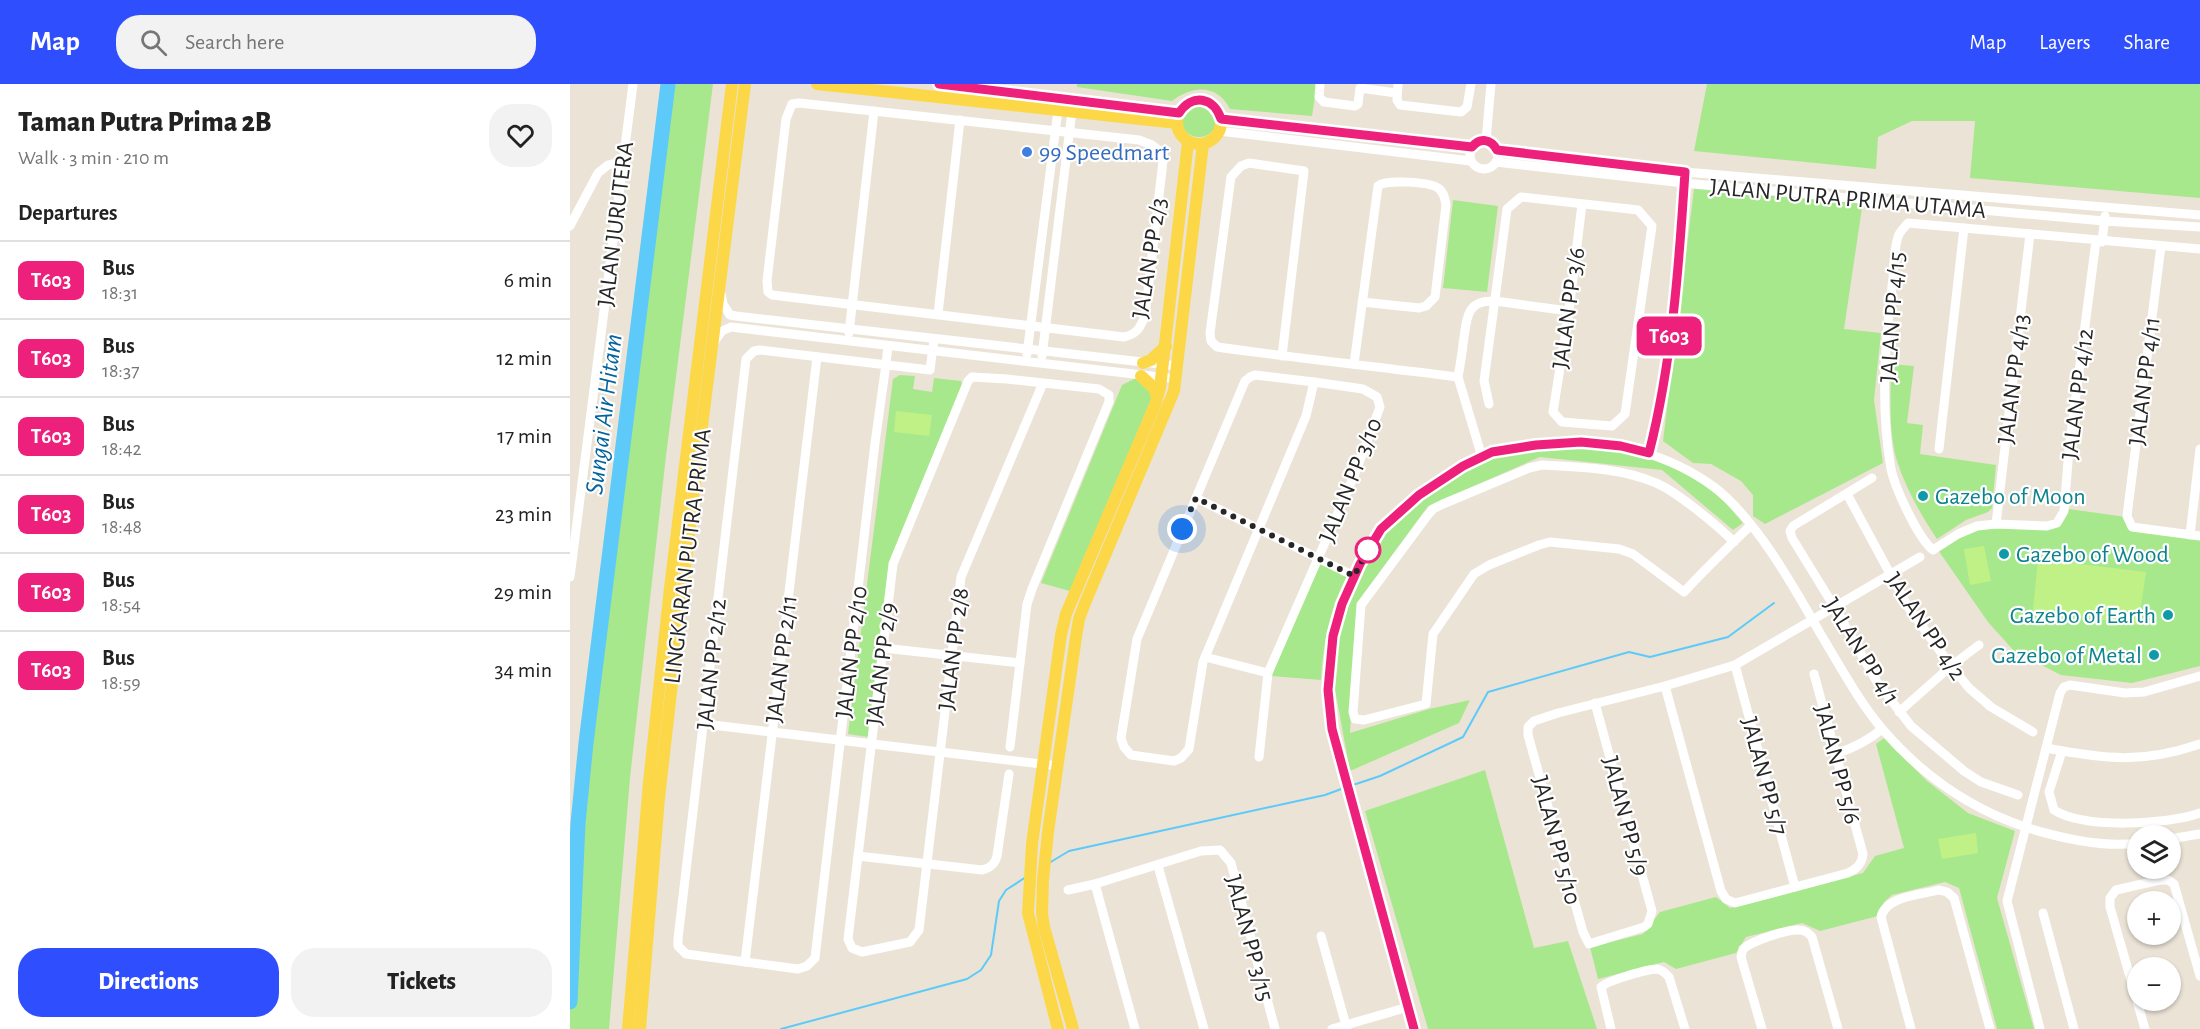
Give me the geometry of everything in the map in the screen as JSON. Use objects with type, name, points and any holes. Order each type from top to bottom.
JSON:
[{"type":"main road","name":"LINGKARAN PUTRA PRIMA","points":[[628,1029],[649,782],[664,645],[732,84]]},
{"type":"main road","name":"LINGKARAN PUTRA PRIMA","points":[[640,1029],[659,798],[711,346],[745,84]]},
{"type":"main road","points":[[817,84],[900,89],[1058,110],[1178,118]]},
{"type":"main road","points":[[939,84],[1178,118]]},
{"type":"main road","points":[[1202,100],[1211,103],[1218,110],[1220,125],[1215,137],[1203,144],[1188,142],[1181,135],[1178,118],[1183,106],[1192,101],[1202,100]]},
{"type":"main road","points":[[1058,1029],[1028,914],[1032,844],[1066,614],[1157,397],[1163,371],[1188,142]]},
{"type":"main road","points":[[1073,1029],[1042,913],[1048,832],[1079,619],[1168,410],[1176,380],[1203,144]]},
{"type":"main road","points":[[1157,397],[1155,388],[1142,370],[1166,346]]},
{"type":"street","name":"JALAN JURUTERA","points":[[570,578],[633,84]]},
{"type":"street","points":[[1320,84],[1320,97],[1324,102],[1355,106],[1358,104],[1360,88],[1397,88],[1396,100],[1400,105],[1461,112],[1467,107],[1471,84]]},
{"type":"street","points":[[1485,140],[1491,84]]},
{"type":"street","points":[[1046,327],[772,295],[768,292],[767,281],[788,109],[792,104],[1069,133]]},
{"type":"street","points":[[1027,362],[1058,110]]},
{"type":"street","points":[[848,341],[874,111]]},
{"type":"street","points":[[1042,364],[1072,111]]},
{"type":"street","points":[[938,314],[960,120]]},
{"type":"street","points":[[1220,125],[1472,147]]},
{"type":"street","points":[[1220,125],[1471,160]]},
{"type":"street","name":"JALAN PP 2/3","points":[[1046,327],[1124,337],[1132,335],[1139,329],[1145,316],[1163,162],[1160,151],[1139,140],[1069,133]]},
{"type":"street","points":[[1485,140],[1493,144],[1497,150],[1496,162],[1485,169],[1476,167],[1469,156],[1472,147],[1485,140]]},
{"type":"street","name":"JALAN PUTRA PRIMA UTAMA","points":[[1497,150],[1685,172],[2200,215]]},
{"type":"street","points":[[570,226],[598,173],[609,165],[623,161]]},
{"type":"street","name":"JALAN PUTRA PRIMA UTAMA","points":[[1496,162],[1684,183],[2200,227]]},
{"type":"street","points":[[1282,356],[1304,171],[1249,163],[1240,165],[1231,177],[1210,333],[1211,341],[1217,347],[1282,356],[1458,377]]},
{"type":"street","points":[[1649,453],[1663,381],[1677,280],[1685,172]]},
{"type":"street","points":[[1354,364],[1362,302],[1378,186],[1386,182],[1430,184],[1440,189],[1446,205],[1435,297],[1426,306],[1419,308],[1362,302]]},
{"type":"street","points":[[1489,404],[1484,381],[1507,209],[1521,197],[1582,204]]},
{"type":"street","name":"JALAN PP 3/6","points":[[1582,204],[1638,210],[1653,226],[1625,414],[1612,426],[1562,422],[1553,412],[1569,311],[1582,204]]},
{"type":"street","name":"JALAN PP 4/12","points":[[1932,550],[1977,526],[1996,524],[2046,526],[2057,523],[2064,511],[2069,449],[2101,207]]},
{"type":"street","name":"JALAN PP 4/15","points":[[1932,550],[1907,511],[1892,472],[1886,425],[1888,315],[1898,236],[1908,223],[2200,249]]},
{"type":"street","points":[[1939,449],[1964,228]]},
{"type":"street","name":"JALAN PP 4/13","points":[[1996,524],[2030,234]]},
{"type":"street","name":"JALAN PP 4/11","points":[[2161,246],[2127,516],[2132,527],[2190,534]]},
{"type":"street","points":[[719,283],[723,304],[730,315],[1043,352],[1142,370]]},
{"type":"street","points":[[1482,457],[1458,377],[1467,315],[1476,304],[1485,300],[1569,311]]},
{"type":"street","points":[[711,346],[722,331],[731,327],[1042,364],[1163,371],[1178,366]]},
{"type":"street","points":[[816,357],[930,370],[934,339]]},
{"type":"street","name":"JALAN PP 2/10","points":[[745,962],[798,969],[807,966],[815,958],[888,346]]},
{"type":"street","name":"JALAN PP 2/12","points":[[745,962],[690,955],[680,950],[678,939],[744,366],[749,355],[760,350],[816,357]]},
{"type":"street","name":"JALAN PP 2/11","points":[[745,962],[816,357]]},
{"type":"street","points":[[1163,371],[1176,380]]},
{"type":"street","name":"JALAN PP 3/10","points":[[1196,498],[1245,381],[1250,376],[1363,389],[1377,397],[1380,407],[1354,476],[1269,673],[1259,757]]},
{"type":"street","name":"JALAN PP 2/9","points":[[919,930],[910,942],[868,951],[856,951],[849,944],[848,939],[895,556],[968,381],[972,377],[1043,383]]},
{"type":"street","points":[[1314,382],[1306,416],[1258,529],[1205,657],[1189,749],[1181,758],[1174,761],[1131,755],[1124,747],[1121,738],[1137,639],[1196,498],[1258,529],[1354,576]]},
{"type":"street","points":[[1010,747],[1028,604],[1032,589],[1109,402],[1109,396],[1099,389],[1043,383]]},
{"type":"street","name":"JALAN PP 2/8","points":[[919,930],[961,577],[1043,383]]},
{"type":"street","points":[[1414,1029],[1352,795],[1332,729],[1328,690],[1333,636],[1342,604],[1354,576],[1381,529],[1419,495],[1463,466],[1492,452],[1536,445],[1581,442],[1621,446],[1649,453],[1683,468],[1715,488],[1750,526],[1767,548],[1845,675],[1882,729],[1908,756],[1966,801],[1997,817],[2057,837],[2093,842],[2127,843]]},
{"type":"street","points":[[2200,449],[2190,534],[2200,536]]},
{"type":"street","points":[[1734,542],[1658,483],[1630,474],[1542,465],[1529,468],[1443,504],[1433,509],[1427,516],[1361,605],[1353,712],[1355,719],[1364,720],[1426,704],[1433,634],[1474,574],[1489,565],[1550,542],[1627,551],[1684,592],[1708,565],[1734,542],[1750,526]]},
{"type":"street","points":[[1847,494],[1872,478]]},
{"type":"street","points":[[570,494],[580,495]]},
{"type":"street","name":"JALAN PP 4/1","points":[[1847,494],[1793,526],[1790,531],[1792,538],[1877,682],[1911,726],[1964,771],[1981,782],[2018,795]]},
{"type":"street","name":"JALAN PP 4/2","points":[[1847,494],[1908,607],[1951,666],[1969,688],[1991,707],[2033,732]]},
{"type":"street","points":[[1595,703],[1665,686],[1736,665],[1920,557]]},
{"type":"street","points":[[1899,711],[1978,645]]},
{"type":"street","points":[[883,648],[1020,663]]},
{"type":"street","points":[[1205,657],[1269,673]]},
{"type":"street","name":"JALAN PP 5/7","points":[[1736,665],[1795,887]]},
{"type":"street","name":"JALAN PP 5/6","points":[[1795,887],[1855,870],[1863,861],[1814,674]]},
{"type":"street","points":[[2040,1029],[2007,901],[2060,693],[2064,687],[2070,685],[2125,693],[2144,692],[2200,676]]},
{"type":"street","points":[[1665,686],[1723,896],[1735,903],[1795,887]]},
{"type":"street","name":"JALAN PP 5/10","points":[[1589,944],[1583,932],[1528,735],[1528,727],[1534,721],[1595,703]]},
{"type":"street","name":"JALAN PP 5/9","points":[[1589,944],[1644,927],[1648,924],[1652,911],[1595,703]]},
{"type":"street","points":[[704,724],[1058,766]]},
{"type":"street","points":[[1836,754],[1872,738],[1882,729]]},
{"type":"street","points":[[2046,748],[2100,758],[2136,759],[2180,751],[2200,744]]},
{"type":"street","points":[[2062,751],[2049,792],[2054,810],[2064,816],[2099,822],[2139,822],[2188,817],[2200,813]]},
{"type":"street","points":[[858,856],[982,870],[989,868],[995,862],[1008,774]]},
{"type":"street","points":[[2181,837],[2200,834]]},
{"type":"street","name":"JALAN PP 3/15","points":[[1158,866],[1201,851],[1220,850],[1231,863],[1275,1029]]},
{"type":"street","points":[[1068,890],[1158,866],[1204,1029]]},
{"type":"street","points":[[2145,1029],[2110,907],[2110,898],[2116,890],[2160,880],[2168,880],[2174,884],[2200,975]]},
{"type":"street","points":[[1095,884],[1135,1029]]},
{"type":"street","points":[[1911,1029],[1881,917],[1883,909],[1890,903],[1939,890],[1947,892],[1954,898],[1990,1029]]},
{"type":"street","points":[[2043,913],[2074,1029]]},
{"type":"street","points":[[1762,1029],[1741,957],[1743,949],[1750,942],[1797,929],[1806,931],[1812,937],[1838,1029]]},
{"type":"street","points":[[1321,936],[1346,1027]]},
{"type":"street","points":[[1611,1029],[1600,992],[1603,984],[1655,969],[1664,971],[1669,977],[1685,1029]]},
{"type":"street","points":[[1332,1029],[1346,1027],[1408,1007]]},
{"type":"green space","points":[[664,84],[713,84],[666,456],[630,778],[609,1029],[570,1029],[570,915],[582,773],[618,450]]},
{"type":"green space","points":[[1077,84],[1317,84],[1312,116],[1230,109],[1218,95],[1204,90],[1188,92],[1172,101],[1077,87]]},
{"type":"green space","points":[[1707,84],[2200,84],[2200,198],[1970,178],[1975,121],[1912,121],[1878,137],[1876,169],[1694,151]]},
{"type":"green space","points":[[1199,101],[1212,106],[1217,119],[1212,132],[1199,137],[1186,132],[1181,119],[1186,106]]},
{"type":"green space","points":[[1694,189],[1863,201],[1844,329],[1881,333],[1874,400],[1883,463],[1765,524],[1753,516],[1753,495],[1741,481],[1711,464],[1693,463],[1663,441]]},
{"type":"green space","points":[[1453,200],[1498,206],[1487,292],[1443,288]]},
{"type":"green space","points":[[1891,364],[1914,366],[1907,423],[1923,425],[1920,454],[1996,465],[1992,508],[1988,512],[1966,520],[1937,539],[1914,502],[1897,461],[1891,425]]},
{"type":"green space","points":[[900,375],[915,376],[913,389],[932,392],[934,378],[961,381],[963,386],[891,557],[868,737],[848,734],[893,379]]},
{"type":"green space","points":[[1136,378],[1153,395],[1070,591],[1041,583],[1122,385]]},
{"type":"green space","points":[[896,411],[932,415],[929,436],[894,432]]},
{"type":"green space","points":[[1582,446],[1635,454],[1685,472],[1715,492],[1743,523],[1733,530],[1662,470],[1540,457],[1428,506],[1357,603],[1350,733],[1429,709],[1470,700],[1459,723],[1350,771],[1332,673],[1343,612],[1363,565],[1386,528],[1445,482],[1493,456],[1536,448]]},
{"type":"green space","points":[[2069,509],[2126,517],[2134,531],[2200,539],[2200,666],[2132,683],[2061,675],[2014,651],[1988,622],[1938,550],[1977,528],[2060,523]]},
{"type":"green space","points":[[1984,546],[1991,581],[1970,585],[1964,549]]},
{"type":"green space","points":[[2038,559],[2146,572],[2138,625],[2033,610]]},
{"type":"green space","points":[[1319,561],[1347,576],[1328,626],[1321,680],[1271,676]]},
{"type":"green space","points":[[1884,738],[1927,781],[1968,813],[2015,831],[1997,898],[2034,1029],[1997,1029],[1959,888],[1945,882],[1892,895],[1884,902],[1878,916],[1820,931],[1802,923],[1746,937],[1736,953],[1676,969],[1664,962],[1598,979],[1590,947],[1643,934],[1660,912],[1716,897],[1730,908],[1863,873],[1875,856],[1904,848],[1876,744]]},
{"type":"green space","points":[[1485,770],[1534,948],[1568,941],[1597,1029],[1428,1029],[1365,811]]},
{"type":"green space","points":[[1976,833],[1978,853],[1942,859],[1938,839]]},
{"type":"waterway","name":"Sungai Air Hitam","points":[[570,1002],[578,823],[586,743],[668,84]]},
{"type":"waterway","points":[[1350,786],[1380,776],[1463,737],[1488,692],[1629,652],[1650,657],[1728,637],[1774,603]]},
{"type":"waterway","points":[[1049,863],[1069,851],[1325,795],[1344,788]]},
{"type":"waterway","points":[[781,1029],[967,979],[981,970],[991,955],[999,901],[1006,890],[1026,877]]},
{"type":"bus line","name":"T603","points":[[939,84],[1179,113],[1183,106],[1192,101],[1202,100],[1211,103],[1218,110],[1221,119],[1472,147],[1485,140],[1493,144],[1497,150],[1685,172],[1677,280],[1663,381],[1649,453],[1621,446],[1581,442],[1536,445],[1492,452],[1463,466],[1419,495],[1381,529],[1360,564],[1342,604],[1333,636],[1328,690],[1332,729],[1352,795],[1365,852],[1414,1029]]},
{"type":"place","name":"99 Speedmart","points":[[1027,152]]},
{"type":"place","name":"Gazebo of Moon","points":[[1923,496]]},
{"type":"place","name":"Gazebo of Wood","points":[[2004,554]]},
{"type":"place","name":"Gazebo of Earth","points":[[2168,615]]},
{"type":"place","name":"Gazebo of Metal","points":[[2154,655]]},
{"type":"route","points":[[1182,529],[1196,498],[1354,576],[1370,546],[1368,550]]}]
